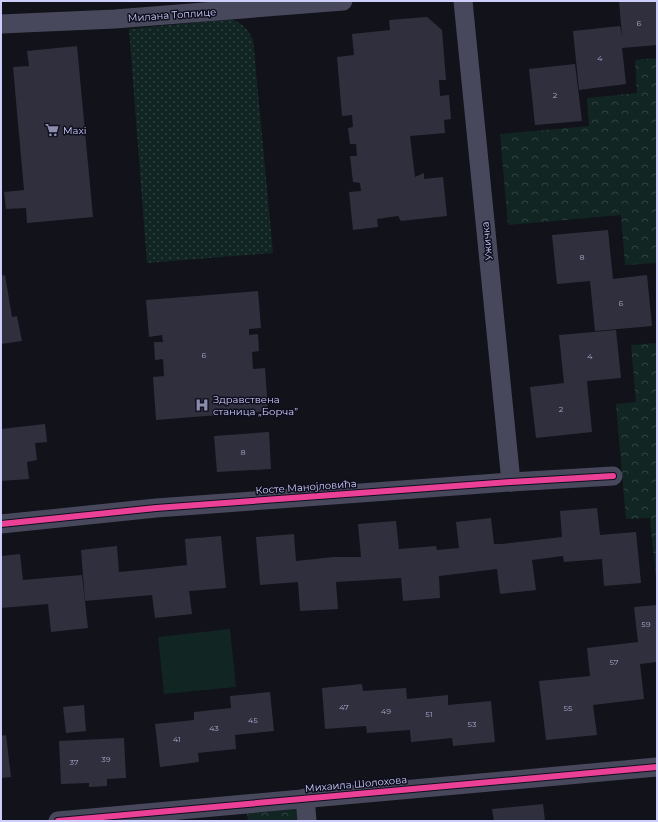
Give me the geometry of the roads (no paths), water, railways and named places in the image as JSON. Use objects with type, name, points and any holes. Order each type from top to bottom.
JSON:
[{"type":"street","name":"Милана Топлице","points":[[1,24],[115,20],[343,1]]},
{"type":"street","name":"Ужичка","points":[[463,1],[511,482]]},
{"type":"street","name":"Косте Манојловића","points":[[1,524],[156,508],[613,476]]},
{"type":"street","name":"Михаила Шолохова","points":[[58,821],[657,766]]},
{"type":"street","points":[[305,798],[307,821]]},
{"type":"place","name":"Maxi","points":[[52,130]]},
{"type":"place","name":"Здравствена станица „Борча”","points":[[202,405]]}]
